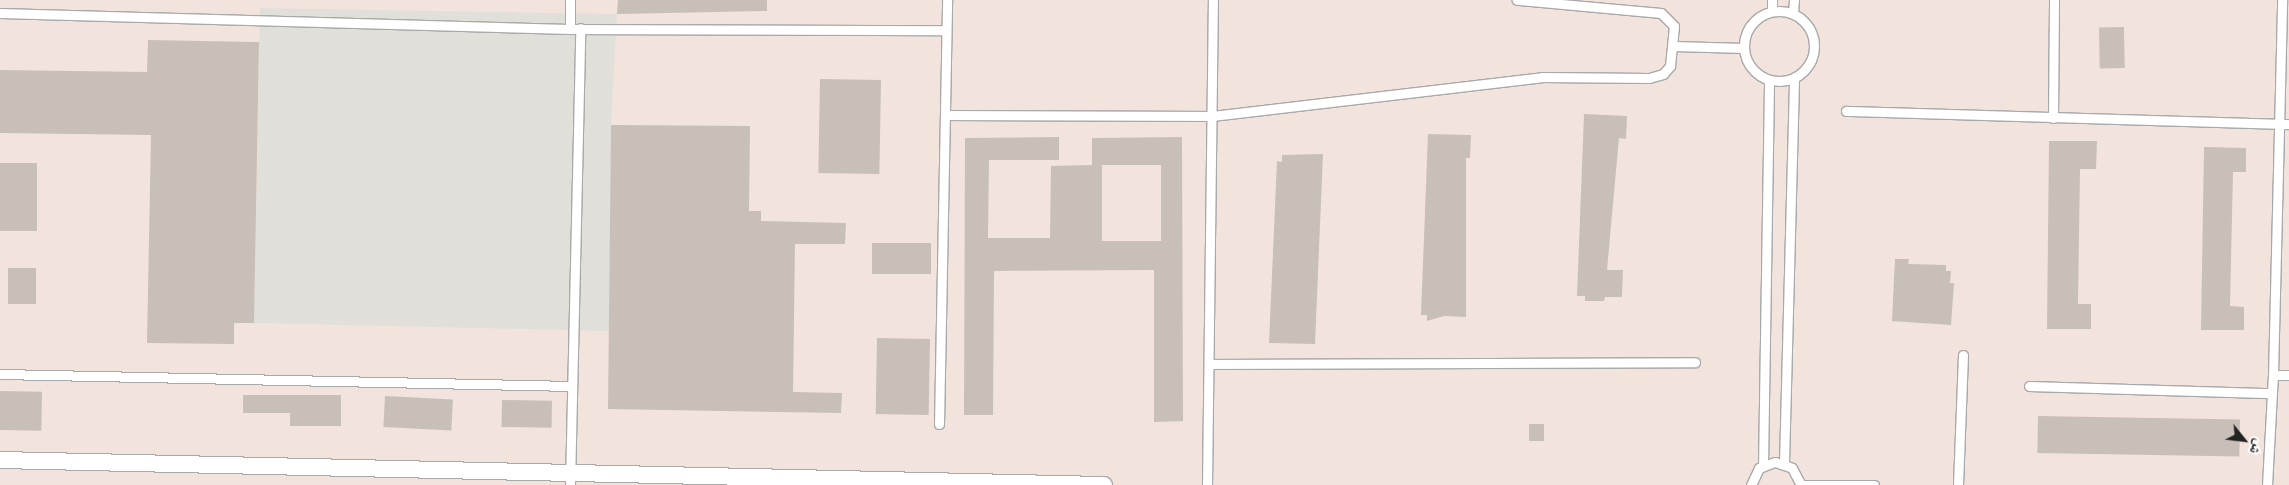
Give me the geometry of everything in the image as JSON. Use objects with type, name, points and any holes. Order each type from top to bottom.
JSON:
[{"type":"street","points":[[0,460],[570,479],[1104,485]]},
{"type":"lane","points":[[570,0],[570,29]]},
{"type":"lane","points":[[939,424],[947,115],[947,0]]},
{"type":"lane","points":[[1208,485],[1213,0]]},
{"type":"lane","points":[[947,115],[1212,116],[1542,77],[1656,77],[1670,66],[1674,46],[1674,26],[1661,13],[1517,0]]},
{"type":"lane","points":[[1772,0],[1772,12]]},
{"type":"lane","points":[[1793,14],[1794,0]]},
{"type":"lane","points":[[2053,118],[2054,0]]},
{"type":"lane","points":[[2267,485],[2273,375],[2282,0]]},
{"type":"lane","points":[[1772,12],[1793,14],[1807,24],[1814,50],[1808,66],[1794,78],[1769,80],[1754,71],[1744,48],[1751,24],[1772,12]]},
{"type":"lane","points":[[0,13],[570,29],[946,30]]},
{"type":"lane","points":[[570,479],[580,28]]},
{"type":"lane","points":[[1674,46],[1744,48]]},
{"type":"lane","points":[[1784,463],[1794,78]]},
{"type":"lane","points":[[1763,466],[1769,80]]},
{"type":"lane","points":[[1846,111],[2289,124]]},
{"type":"lane","points":[[1958,485],[1963,355]]},
{"type":"lane","points":[[1209,364],[1695,362]]},
{"type":"lane","points":[[0,374],[572,386]]},
{"type":"lane","points":[[2273,375],[2289,375]]},
{"type":"lane","points":[[2029,386],[2272,393]]},
{"type":"lane","points":[[1751,485],[1754,475],[1763,466],[1775,462],[1784,463],[1792,468],[1801,485],[1874,485]]},
{"type":"shaded area","points":[[0,0],[2289,0],[2289,485],[0,485]]},
{"type":"shaded area","points":[[260,8],[617,14],[611,125],[609,331],[254,323]]},
{"type":"building","points":[[618,0],[767,0],[767,11],[617,14]]},
{"type":"building","points":[[2099,27],[2124,27],[2125,68],[2100,68]]},
{"type":"building","points":[[148,40],[259,42],[254,323],[234,323],[234,344],[147,343],[151,135],[0,133],[0,70],[147,72]]},
{"type":"building","points":[[820,79],[881,80],[879,174],[818,173]]},
{"type":"building","points":[[1584,114],[1627,116],[1626,139],[1619,138],[1607,270],[1623,270],[1622,297],[1605,297],[1604,301],[1585,301],[1585,296],[1577,296]]},
{"type":"building","points":[[611,125],[750,126],[749,211],[761,211],[761,221],[846,223],[845,244],[795,244],[793,392],[842,393],[841,413],[608,409]]},
{"type":"building","points":[[1428,134],[1471,135],[1470,158],[1466,158],[1466,317],[1444,316],[1427,321],[1427,315],[1421,315]]},
{"type":"building","points":[[1059,137],[1059,160],[989,160],[988,238],[1050,238],[1051,166],[1092,165],[1092,138],[1182,137],[1183,421],[1154,422],[1154,270],[994,271],[993,415],[964,415],[965,138]],"holes":[[[1102,165],[1161,165],[1161,241],[1102,241]]]},
{"type":"building","points":[[2049,141],[2097,141],[2096,169],[2080,169],[2078,304],[2091,304],[2091,329],[2047,329]]},
{"type":"building","points":[[2204,147],[2246,148],[2246,172],[2233,172],[2230,306],[2244,307],[2244,330],[2201,330]]},
{"type":"building","points":[[1323,154],[1315,344],[1269,343],[1277,161],[1282,162],[1282,155]]},
{"type":"building","points":[[0,163],[37,163],[37,231],[0,231]]},
{"type":"building","points":[[872,243],[931,243],[931,274],[872,274]]},
{"type":"building","points":[[1895,259],[1909,259],[1908,264],[1946,265],[1946,271],[1951,271],[1950,283],[1954,283],[1951,325],[1892,321]]},
{"type":"building","points":[[8,268],[36,268],[36,304],[8,304]]},
{"type":"building","points":[[877,338],[930,339],[929,415],[876,414]]},
{"type":"building","points":[[0,391],[42,392],[41,431],[0,430]]},
{"type":"building","points":[[243,395],[341,395],[341,426],[290,426],[290,413],[243,413]]},
{"type":"building","points":[[385,396],[453,400],[451,431],[383,427]]},
{"type":"building","points":[[502,400],[552,401],[552,428],[502,427]]},
{"type":"building","points":[[2038,416],[2240,420],[2239,457],[2037,453]]},
{"type":"building","points":[[1529,424],[1544,424],[1544,441],[1529,441]]}]
